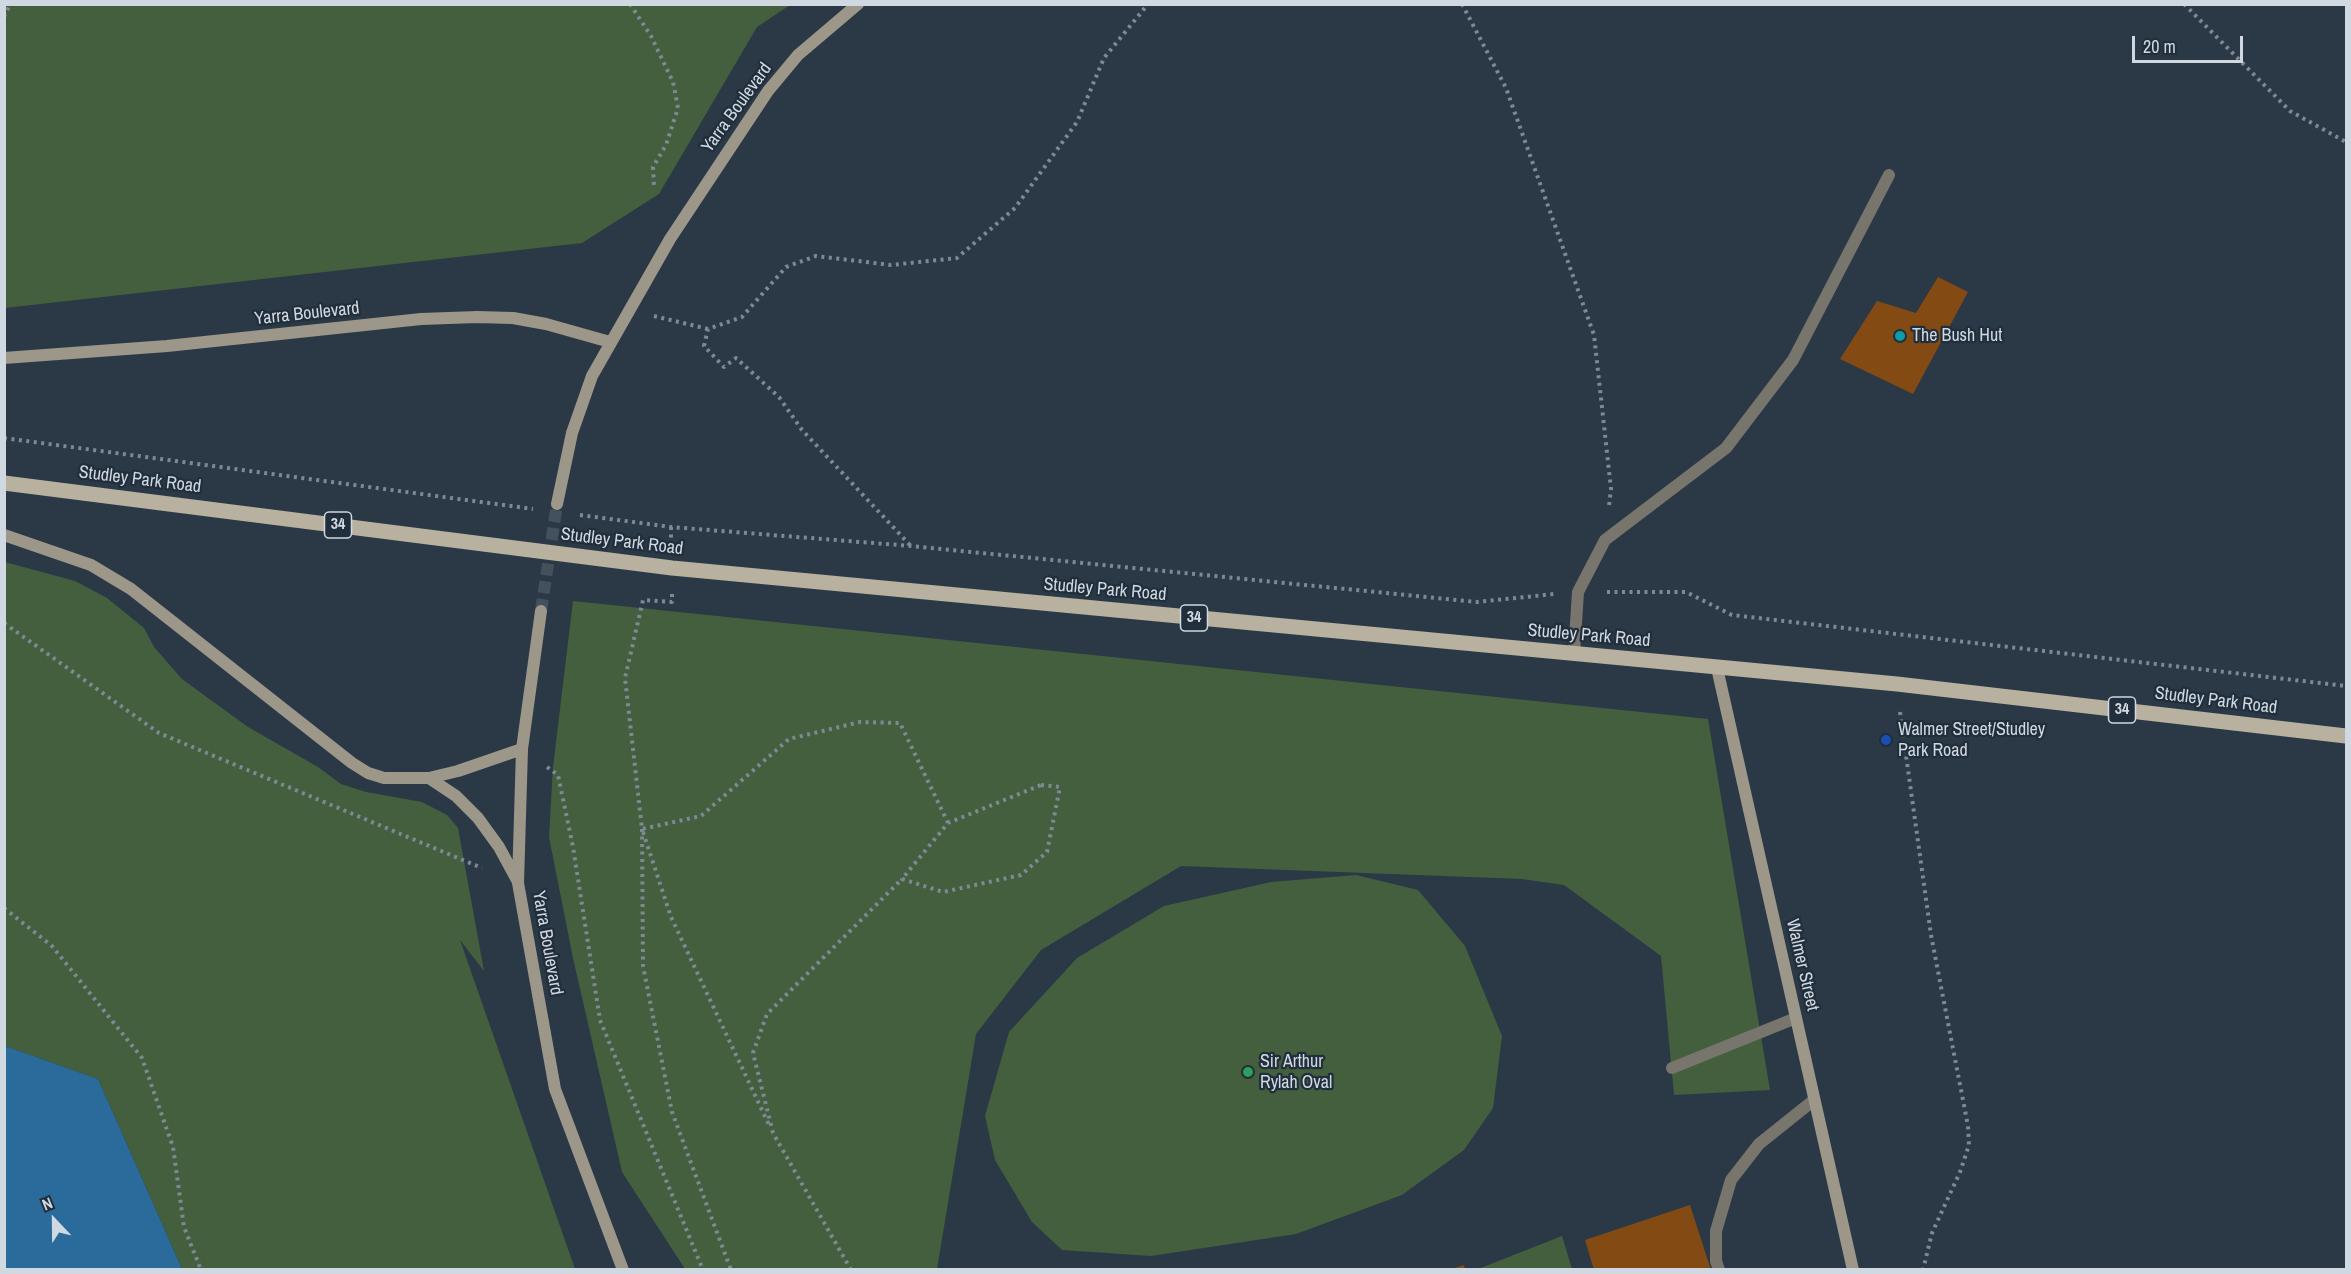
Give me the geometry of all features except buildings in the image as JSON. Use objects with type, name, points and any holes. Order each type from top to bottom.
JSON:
[{"type":"main road","name":"Yarra Boulevard","points":[[557,504],[572,433],[592,376],[682,220],[768,91],[798,55],[858,4]]},
{"type":"main road","name":"Yarra Boulevard","points":[[4,358],[212,342],[421,319],[477,317],[513,318],[546,324],[610,342]]},
{"type":"main road","name":"Studley Park Road","points":[[4,483],[672,568],[1897,684],[2346,736]]},
{"type":"main road","points":[[4,535],[91,565],[131,589],[352,763],[368,772],[384,778],[429,778],[522,750]]},
{"type":"main road","name":"Yarra Boulevard","points":[[541,611],[522,750],[518,883],[555,1089],[623,1269]]},
{"type":"main road","name":"Walmer Street","points":[[1717,668],[1853,1269]]},
{"type":"main road","points":[[429,778],[456,796],[478,818],[499,847],[518,883]]},
{"type":"lane","points":[[1574,654],[1578,592],[1605,540],[1726,448],[1793,360],[1889,175]]},
{"type":"lane","points":[[1672,1068],[1796,1018]]},
{"type":"lane","points":[[1719,1269],[1716,1261],[1716,1231],[1731,1180],[1759,1144],[1814,1100]]},
{"type":"path","points":[[4,16],[10,4]]},
{"type":"path","points":[[630,4],[651,36],[673,82],[678,108],[666,145],[653,167],[654,186]]},
{"type":"path","points":[[629,309],[708,330],[742,317],[786,267],[816,256],[891,265],[957,258],[1016,208],[1077,122],[1104,58],[1148,4]]},
{"type":"path","points":[[1462,4],[1506,88],[1594,335],[1611,489],[1605,540]]},
{"type":"path","points":[[2184,4],[2290,111],[2346,142]]},
{"type":"path","points":[[708,330],[704,346],[724,367],[736,358],[780,397],[802,430],[911,546]]},
{"type":"path","points":[[4,438],[543,510]]},
{"type":"path","points":[[578,514],[671,527],[911,546],[1477,602],[1578,592],[1686,592],[1732,615],[2346,686]]},
{"type":"path","points":[[672,568],[672,602],[643,600],[626,678],[642,829],[643,966],[672,1112],[731,1269]]},
{"type":"path","points":[[4,623],[159,733],[518,883]]},
{"type":"path","points":[[1897,684],[1911,802],[1931,936],[1968,1126],[1969,1144],[1960,1172],[1932,1233],[1923,1269]]},
{"type":"path","points":[[642,829],[700,816],[789,739],[860,722],[900,723],[948,823]]},
{"type":"path","points":[[522,750],[558,775],[573,847],[600,1020],[703,1269]]},
{"type":"path","points":[[773,1133],[753,1053],[767,1014],[902,879],[948,823],[1041,785],[1060,787],[1047,852],[1021,875],[943,892],[902,879]]},
{"type":"path","points":[[642,829],[670,917],[773,1133],[851,1269]]},
{"type":"path","points":[[4,908],[52,946],[142,1058],[173,1147],[184,1227],[201,1269]]},
{"type":"green space","points":[[4,5],[790,5],[757,27],[659,194],[582,243],[5,308]]},
{"type":"green space","points":[[5,562],[75,581],[107,598],[144,628],[154,647],[182,679],[248,727],[318,767],[341,784],[366,792],[422,802],[447,815],[458,828],[484,971],[460,940],[575,1269],[182,1269],[98,1079],[5,1046]]},
{"type":"green space","points":[[573,601],[1708,719],[1770,1090],[1674,1095],[1661,956],[1564,885],[1522,879],[1181,866],[1041,950],[976,1034],[937,1269],[685,1269],[622,1172],[573,958],[549,837],[553,767]]},
{"type":"green space","name":"Sir Arthur Rylah Oval","points":[[1356,875],[1418,890],[1465,946],[1502,1036],[1493,1108],[1464,1150],[1402,1195],[1296,1234],[1151,1256],[1062,1250],[1032,1222],[995,1160],[985,1116],[1009,1032],[1077,958],[1164,906],[1271,882]]},
{"type":"green space","points":[[1562,1236],[1572,1269],[1478,1269]]},
{"type":"water","points":[[5,1046],[98,1079],[182,1269],[5,1269]]},
{"type":"tunnel","points":[[541,611],[557,504]]},
{"type":"place","name":"The Bush Hut","points":[[1900,336]]},
{"type":"place","name":"Walmer Street/Studley Park Road","points":[[1886,740]]},
{"type":"place","name":"Sir Arthur Rylah Oval","points":[[1248,1072]]}]
